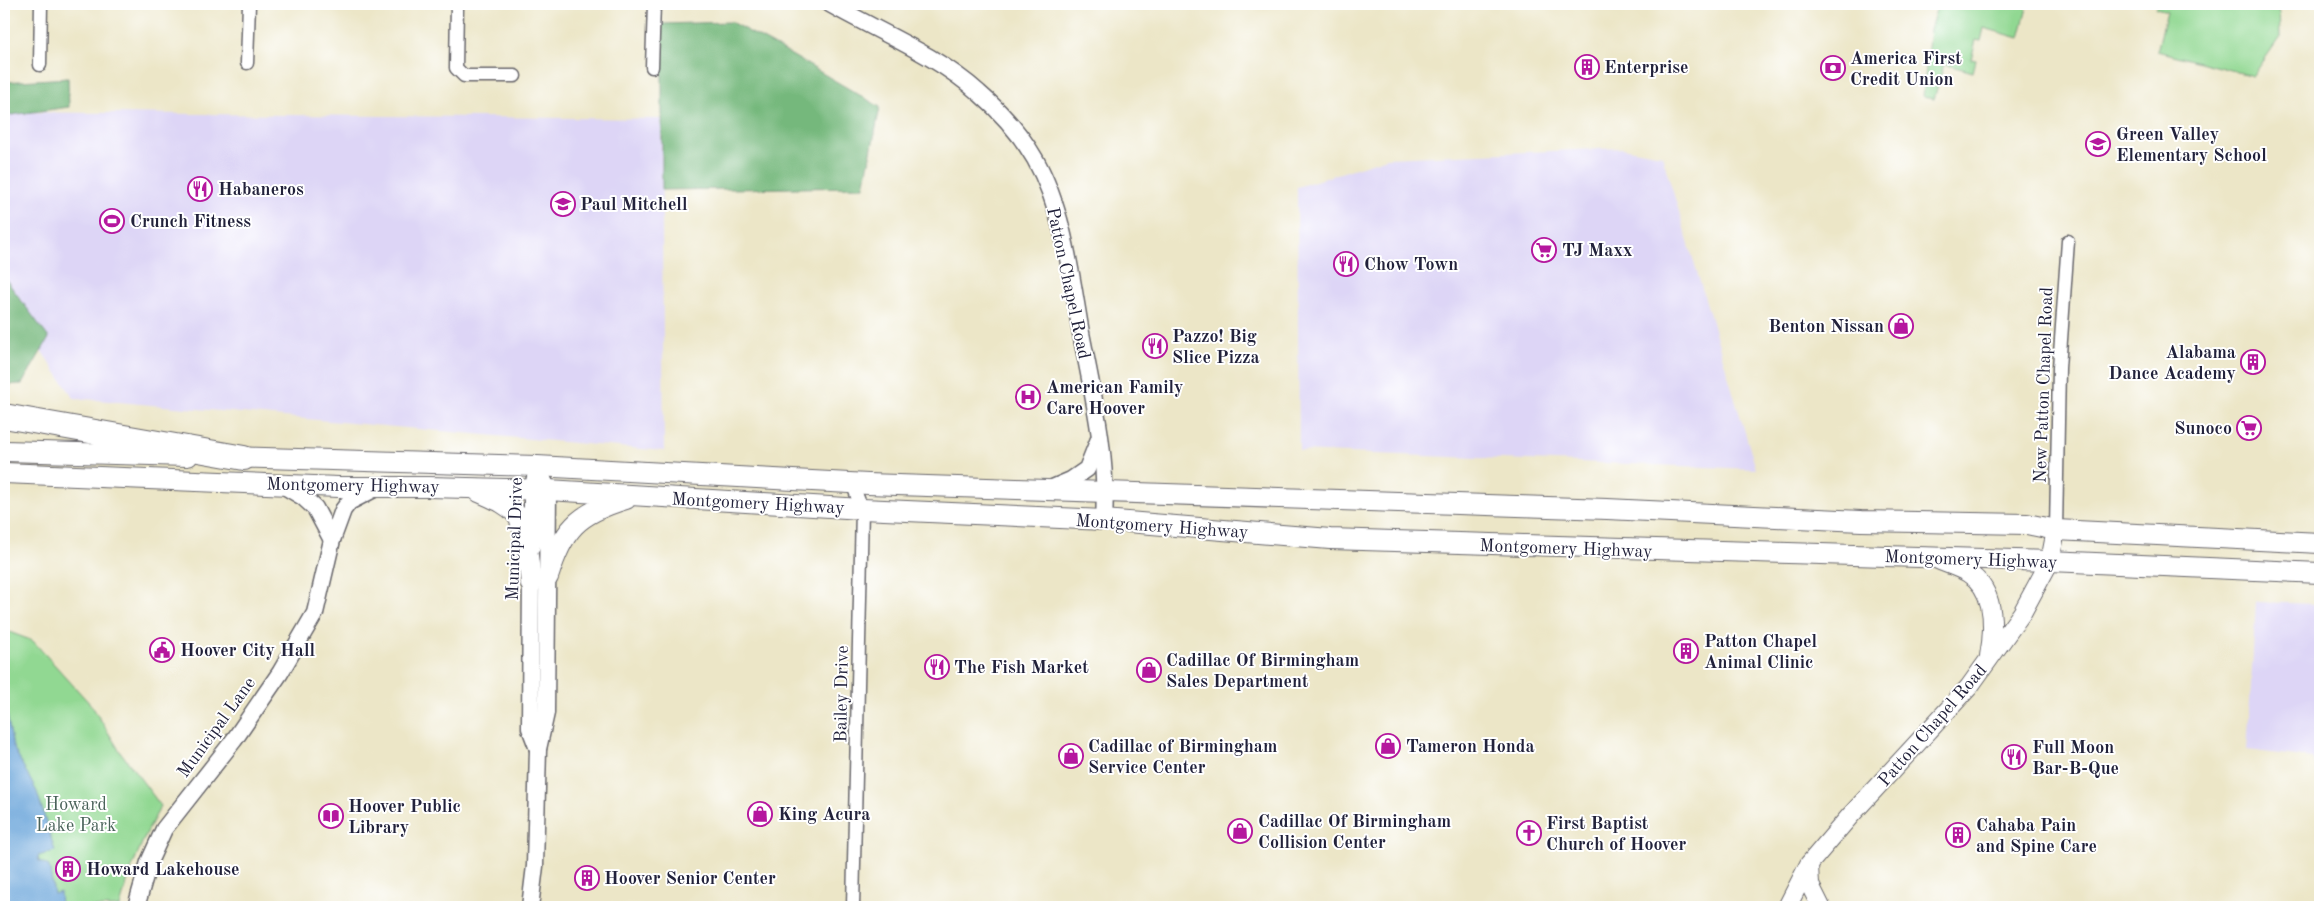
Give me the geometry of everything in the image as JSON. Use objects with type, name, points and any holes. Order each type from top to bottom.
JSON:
[{"type":"highway","points":[[4,416],[244,458]]},
{"type":"main road","name":"Montgomery Highway","points":[[4,451],[537,466],[852,483],[1607,509],[1867,521],[2027,524],[2056,530],[2320,543]]},
{"type":"main road","name":"Montgomery Highway","points":[[4,472],[281,484],[540,490],[862,509],[1104,520],[1330,539],[2050,561],[2320,573]]},
{"type":"main road","points":[[470,488],[494,498],[518,516],[539,581]]},
{"type":"main road","points":[[539,581],[567,533],[581,518],[605,506],[637,496]]},
{"type":"main road","name":"Patton Chapel Road","points":[[1788,907],[1809,864],[1850,816],[1969,687],[1989,660],[2022,613],[2050,561],[2056,530]]},
{"type":"main road","points":[[1933,558],[1970,574],[1984,588],[1990,606],[1993,634],[1989,660]]},
{"type":"main road","points":[[1809,864],[1810,885],[1821,907]]},
{"type":"street","points":[[40,65],[41,4]]},
{"type":"street","points":[[247,64],[249,4]]},
{"type":"street","points":[[457,4],[456,68],[464,76],[515,76]]},
{"type":"street","points":[[652,67],[654,4]]},
{"type":"street","name":"Patton Chapel Road","points":[[830,4],[961,79],[979,93],[1018,134],[1035,160],[1060,220],[1100,437],[1106,491],[1104,520]]},
{"type":"street","name":"New Patton Chapel Road","points":[[2056,530],[2059,368],[2068,242]]},
{"type":"street","points":[[1050,489],[1072,480],[1087,470],[1100,437]]},
{"type":"street","name":"Municipal Drive","points":[[530,907],[535,866],[538,749],[546,713],[539,581],[540,490],[537,466]]},
{"type":"street","name":"Bailey Drive","points":[[852,483],[862,509],[853,907]]},
{"type":"street","points":[[281,484],[303,497],[315,508],[332,540]]},
{"type":"street","name":"Municipal Lane","points":[[136,907],[149,862],[164,829],[240,732],[280,673],[315,613],[332,540],[343,510],[349,502],[379,487]]},
{"type":"shaded area","points":[[4,112],[661,119],[664,451],[74,398],[4,297]]},
{"type":"shaded area","points":[[1622,148],[1662,155],[1756,469],[1299,451],[1297,187],[1387,158]]},
{"type":"shaded area","points":[[2256,602],[2320,604],[2320,774],[2313,758],[2247,750]]},
{"type":"green space","points":[[1938,4],[2028,4],[2019,38],[1984,28],[1981,41],[1976,40],[1971,59],[1976,60],[1973,72],[1944,64],[1934,99],[1923,97],[1930,29]]},
{"type":"green space","points":[[2158,4],[2279,4],[2280,37],[2253,76],[2157,51],[2167,11],[2156,8]]},
{"type":"green space","points":[[731,22],[880,107],[864,187],[662,190],[662,24]]},
{"type":"green space","points":[[68,78],[69,107],[4,116],[4,82]]},
{"type":"green space","points":[[4,277],[49,338],[22,384],[4,385]]},
{"type":"green space","name":"Howard Lake Park","points":[[4,630],[33,641],[92,706],[119,750],[161,806],[137,855],[120,907],[4,907]]},
{"type":"water","points":[[4,698],[13,747],[37,792],[55,851],[38,856],[39,861],[49,866],[54,894],[60,892],[61,907],[4,907]]},
{"type":"place","name":"Enterprise","points":[[1587,67]]},
{"type":"place","name":"America First Credit Union","points":[[1833,68]]},
{"type":"place","name":"Green Valley Elementary School","points":[[2098,144]]},
{"type":"place","name":"Habaneros","points":[[200,189]]},
{"type":"place","name":"Paul Mitchell","points":[[563,204]]},
{"type":"place","name":"Crunch Fitness","points":[[112,221]]},
{"type":"place","name":"TJ Maxx","points":[[1544,250]]},
{"type":"place","name":"Chow Town","points":[[1346,264]]},
{"type":"place","name":"Benton Nissan","points":[[1901,326]]},
{"type":"place","name":"Pazzo! Big Slice Pizza","points":[[1155,346]]},
{"type":"place","name":"Alabama Dance Academy","points":[[2253,362]]},
{"type":"place","name":"American Family Care Hoover","points":[[1028,397]]},
{"type":"place","name":"Sunoco","points":[[2249,428]]},
{"type":"place","name":"Hoover City Hall","points":[[162,650]]},
{"type":"place","name":"Patton Chapel Animal Clinic","points":[[1686,651]]},
{"type":"place","name":"The Fish Market","points":[[937,667]]},
{"type":"place","name":"Cadillac Of Birmingham Sales Department","points":[[1149,670]]},
{"type":"place","name":"Tameron Honda","points":[[1388,746]]},
{"type":"place","name":"Cadillac of Birmingham Service Center","points":[[1071,756]]},
{"type":"place","name":"Full Moon Bar-B-Que","points":[[2014,757]]},
{"type":"place","name":"King Acura","points":[[760,814]]},
{"type":"place","name":"Hoover Public Library","points":[[331,816]]},
{"type":"place","name":"Cadillac Of Birmingham Collision Center","points":[[1240,831]]},
{"type":"place","name":"First Baptist Church of Hoover","points":[[1529,833]]},
{"type":"place","name":"Cahaba Pain and Spine Care","points":[[1958,835]]},
{"type":"place","name":"Howard Lakehouse","points":[[68,869]]},
{"type":"place","name":"Hoover Senior Center","points":[[587,878]]}]
